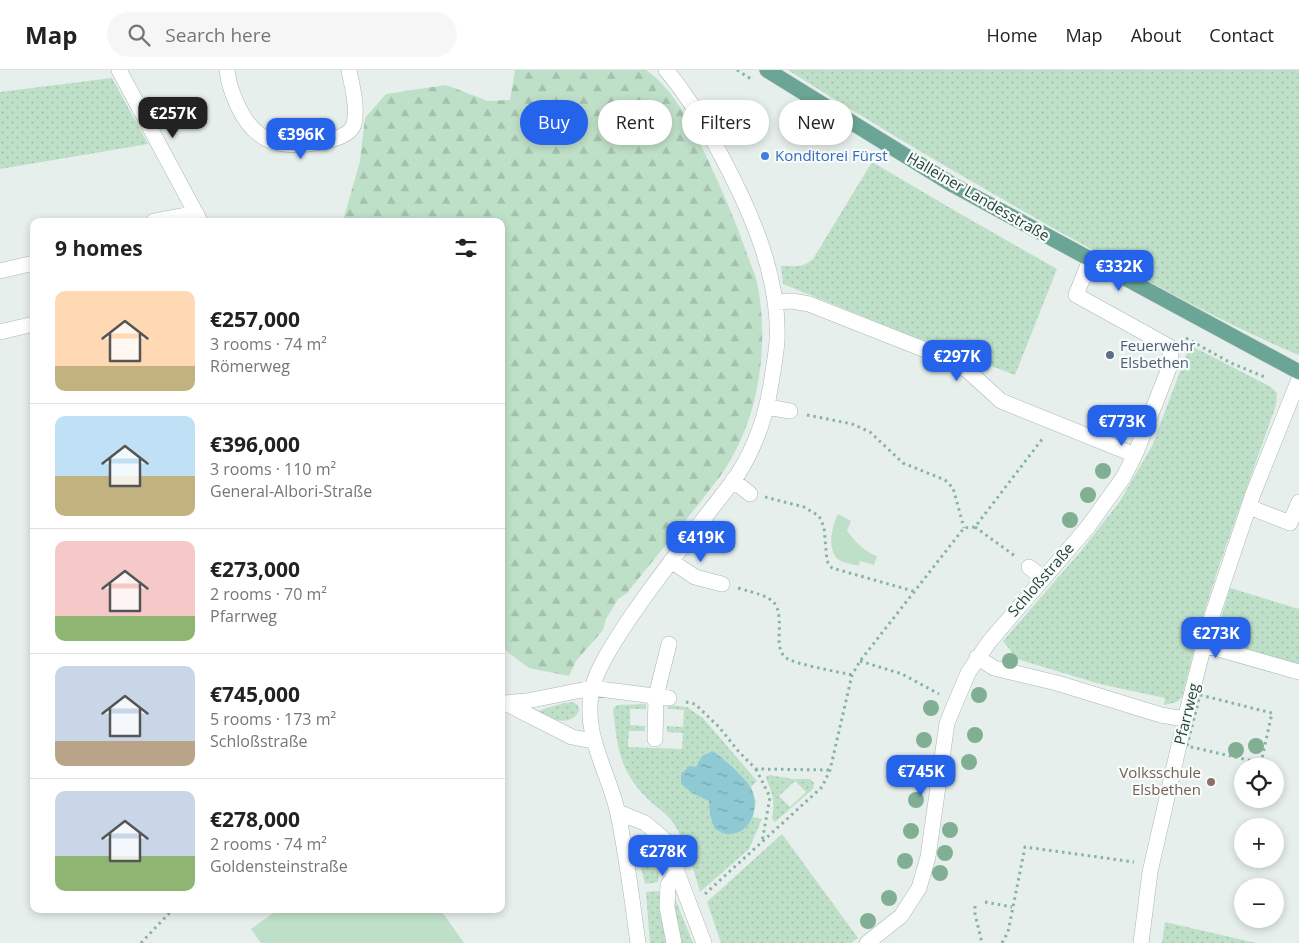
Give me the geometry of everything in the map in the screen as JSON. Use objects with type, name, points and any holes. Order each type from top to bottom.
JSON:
[{"type":"main road","name":"Halleiner Landesstraße","points":[[767,70],[953,185],[1299,372]]},
{"type":"street","points":[[119,70],[193,218]]},
{"type":"street","points":[[227,70],[237,103],[250,126],[259,135],[270,141],[296,145],[334,139],[347,133],[353,125],[355,112],[349,70]]},
{"type":"street","points":[[638,943],[618,812],[593,741],[591,716],[592,688],[603,662],[630,616],[738,473],[755,440],[767,407],[777,342],[775,302],[764,251],[730,172],[702,119],[679,85],[666,70]]},
{"type":"street","name":"Schloßstraße","points":[[867,943],[901,916],[919,888],[928,857],[947,723],[948,698],[977,658],[1087,528],[1123,478],[1171,363],[1170,347],[1076,295],[1090,260]]},
{"type":"street","points":[[0,271],[30,264]]},
{"type":"street","points":[[775,302],[792,301],[809,304],[928,352],[967,370],[1002,401],[1054,424],[1134,455]]},
{"type":"street","points":[[0,332],[30,325]]},
{"type":"street","name":"Pfarrweg","points":[[1141,943],[1152,864],[1185,719],[1210,622],[1249,507],[1299,379]]},
{"type":"street","points":[[767,407],[790,411]]},
{"type":"street","points":[[733,480],[750,494]]},
{"type":"street","points":[[1249,507],[1290,523],[1299,502]]},
{"type":"street","points":[[671,561],[695,577],[722,584]]},
{"type":"street","points":[[1029,568],[1043,578]]},
{"type":"street","points":[[655,739],[669,644]]},
{"type":"street","points":[[1204,645],[1299,672]]},
{"type":"street","points":[[977,658],[994,668],[1057,683],[1161,715],[1185,719]]},
{"type":"street","points":[[505,702],[527,701],[592,688],[662,697]]},
{"type":"street","points":[[505,703],[572,737],[593,741]]},
{"type":"street","points":[[618,812],[645,823],[665,840],[704,943]]},
{"type":"street","points":[[674,943],[667,908],[667,893],[668,885],[677,871]]},
{"type":"path","points":[[790,411],[852,424],[870,432],[903,463],[945,480],[953,488],[964,528]]},
{"type":"path","points":[[701,898],[822,786],[830,770],[852,675],[860,661],[964,528],[975,526],[1054,424]]},
{"type":"path","points":[[750,494],[804,507],[819,516],[824,526],[827,561],[832,568],[913,591]]},
{"type":"path","points":[[975,526],[1029,568]]},
{"type":"path","points":[[722,584],[762,595],[776,603],[780,614],[779,646],[785,657],[794,661],[852,675]]},
{"type":"path","points":[[860,661],[902,674],[948,698]]},
{"type":"path","points":[[1200,696],[1272,713],[1261,763],[1187,746],[1200,696]]},
{"type":"path","points":[[662,697],[695,704],[719,727],[739,752],[756,769],[770,797],[762,842]]},
{"type":"path","points":[[756,769],[830,770]]},
{"type":"path","points":[[1002,943],[1008,932],[1026,847],[1152,864]]},
{"type":"path","points":[[985,902],[1012,908]]},
{"type":"path","points":[[976,906],[975,914],[982,943]]},
{"type":"path","points":[[141,943],[169,913]]},
{"type":"green space","points":[[515,70],[646,70],[669,92],[682,110],[682,145],[700,145],[705,154],[737,227],[755,275],[761,306],[762,332],[758,382],[753,407],[734,454],[721,475],[686,520],[627,593],[618,599],[606,619],[603,630],[576,661],[569,676],[529,668],[505,650],[505,218],[344,218],[360,161],[365,118],[386,94],[446,85],[488,101],[510,100]]},
{"type":"green space","points":[[788,70],[1299,70],[1299,355],[1167,291],[1014,206],[853,111],[853,100],[836,100]]},
{"type":"green space","points":[[112,78],[148,144],[0,169],[0,92]]},
{"type":"green space","points":[[872,162],[1057,269],[1015,375],[783,284],[781,266],[802,265],[813,259]]},
{"type":"green space","points":[[1190,345],[1271,387],[1277,393],[1276,405],[1219,566],[1200,626],[1182,697],[1177,702],[1164,705],[1165,698],[1100,684],[1017,659],[1003,641],[1081,551],[1120,501],[1152,446]]},
{"type":"green space","points":[[838,514],[851,521],[847,531],[857,542],[868,552],[877,556],[874,565],[860,561],[859,566],[841,561],[835,556],[831,538]]},
{"type":"green space","points":[[1230,588],[1299,609],[1299,666],[1214,641]]},
{"type":"green space","points":[[572,702],[578,705],[579,711],[575,716],[565,721],[548,717],[538,711],[564,703]]},
{"type":"green space","points":[[646,704],[646,709],[630,709],[630,725],[645,726],[645,731],[629,731],[628,747],[682,749],[683,733],[667,732],[667,726],[683,727],[684,710],[668,709],[668,705],[687,707],[703,718],[757,781],[751,787],[756,802],[753,817],[762,819],[749,849],[700,892],[679,832],[668,816],[637,787],[625,767],[618,746],[613,709],[617,705]]},
{"type":"green space","points":[[767,776],[810,779],[814,783],[813,789],[775,822],[772,818],[773,798],[766,779]],"holes":[[[795,781],[806,792],[790,807],[779,796]]]},
{"type":"green space","points":[[782,834],[858,938],[851,943],[721,943],[707,902]]},
{"type":"green space","points":[[645,852],[652,852],[657,858],[659,866],[658,882],[645,884],[640,863],[641,856]]},
{"type":"green space","points":[[659,891],[667,943],[650,943],[646,892]]},
{"type":"green space","points":[[674,896],[693,943],[678,943],[671,901]]},
{"type":"green space","points":[[273,913],[443,913],[464,943],[261,943],[251,929]]},
{"type":"green space","points":[[1165,922],[1256,943],[1162,943]]},
{"type":"water","points":[[713,751],[740,775],[752,790],[755,804],[752,818],[744,829],[738,833],[726,834],[715,829],[710,815],[709,801],[692,793],[681,784],[681,775],[689,766],[696,767],[702,756]]},
{"type":"place","name":"Konditorei Fürst","points":[[765,156]]},
{"type":"place","name":"Feuerwehr Elsbethen","points":[[1110,355]]},
{"type":"place","name":"Volksschule Elsbethen","points":[[1211,782]]}]
